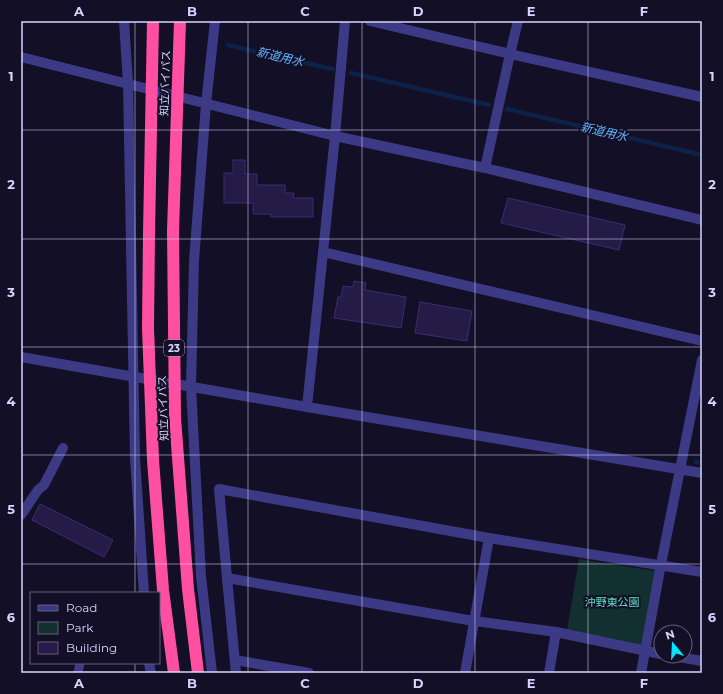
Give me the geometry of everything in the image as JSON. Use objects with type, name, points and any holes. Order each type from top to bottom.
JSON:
[{"type":"highway","name":"知立バイパス","points":[[153,21],[148,328],[154,475],[163,590],[174,673]]},
{"type":"highway","name":"知立バイパス","points":[[180,21],[173,231],[175,418],[188,589],[198,673]]},
{"type":"street","points":[[124,21],[128,83],[135,458],[144,592]]},
{"type":"street","points":[[212,673],[201,576],[191,387],[194,261],[206,104],[215,21]]},
{"type":"street","points":[[307,407],[346,21]]},
{"type":"street","points":[[370,21],[702,98]]},
{"type":"street","points":[[485,168],[518,21]]},
{"type":"street","points":[[21,57],[335,136],[485,168],[702,220]]},
{"type":"street","points":[[323,252],[702,340]]},
{"type":"street","points":[[21,357],[307,407],[702,473]]},
{"type":"street","points":[[642,673],[661,564],[702,360]]},
{"type":"street","points":[[21,515],[38,490],[44,485],[63,448]]},
{"type":"street","points":[[236,673],[219,489],[489,538],[661,564],[702,572]]},
{"type":"street","points":[[465,673],[489,538]]},
{"type":"street","points":[[227,578],[474,621],[556,632],[653,652]]},
{"type":"street","points":[[549,673],[556,632]]},
{"type":"street","points":[[235,660],[309,673]]},
{"type":"green space","name":"沖野東公園","points":[[579,559],[656,571],[642,646],[567,630]]},
{"type":"building","points":[[233,160],[245,160],[245,174],[257,174],[257,185],[285,185],[285,193],[294,193],[293,198],[313,198],[313,217],[271,217],[271,214],[253,214],[253,203],[224,203],[224,173],[233,173]]},
{"type":"building","points":[[508,198],[625,225],[619,250],[501,223]]},
{"type":"building","points":[[354,281],[366,283],[365,290],[406,297],[401,328],[334,318],[338,297],[341,297],[343,286],[353,287]]},
{"type":"building","points":[[420,302],[472,311],[467,341],[415,333]]},
{"type":"building","points":[[40,504],[113,540],[104,557],[32,520]]},
{"type":"waterway","name":"新道用水","points":[[228,45],[332,69]]},
{"type":"waterway","name":"新道用水","points":[[351,73],[489,105]]},
{"type":"waterway","name":"新道用水","points":[[507,109],[702,155]]},
{"type":"waterway","points":[[696,462],[702,463]]}]
